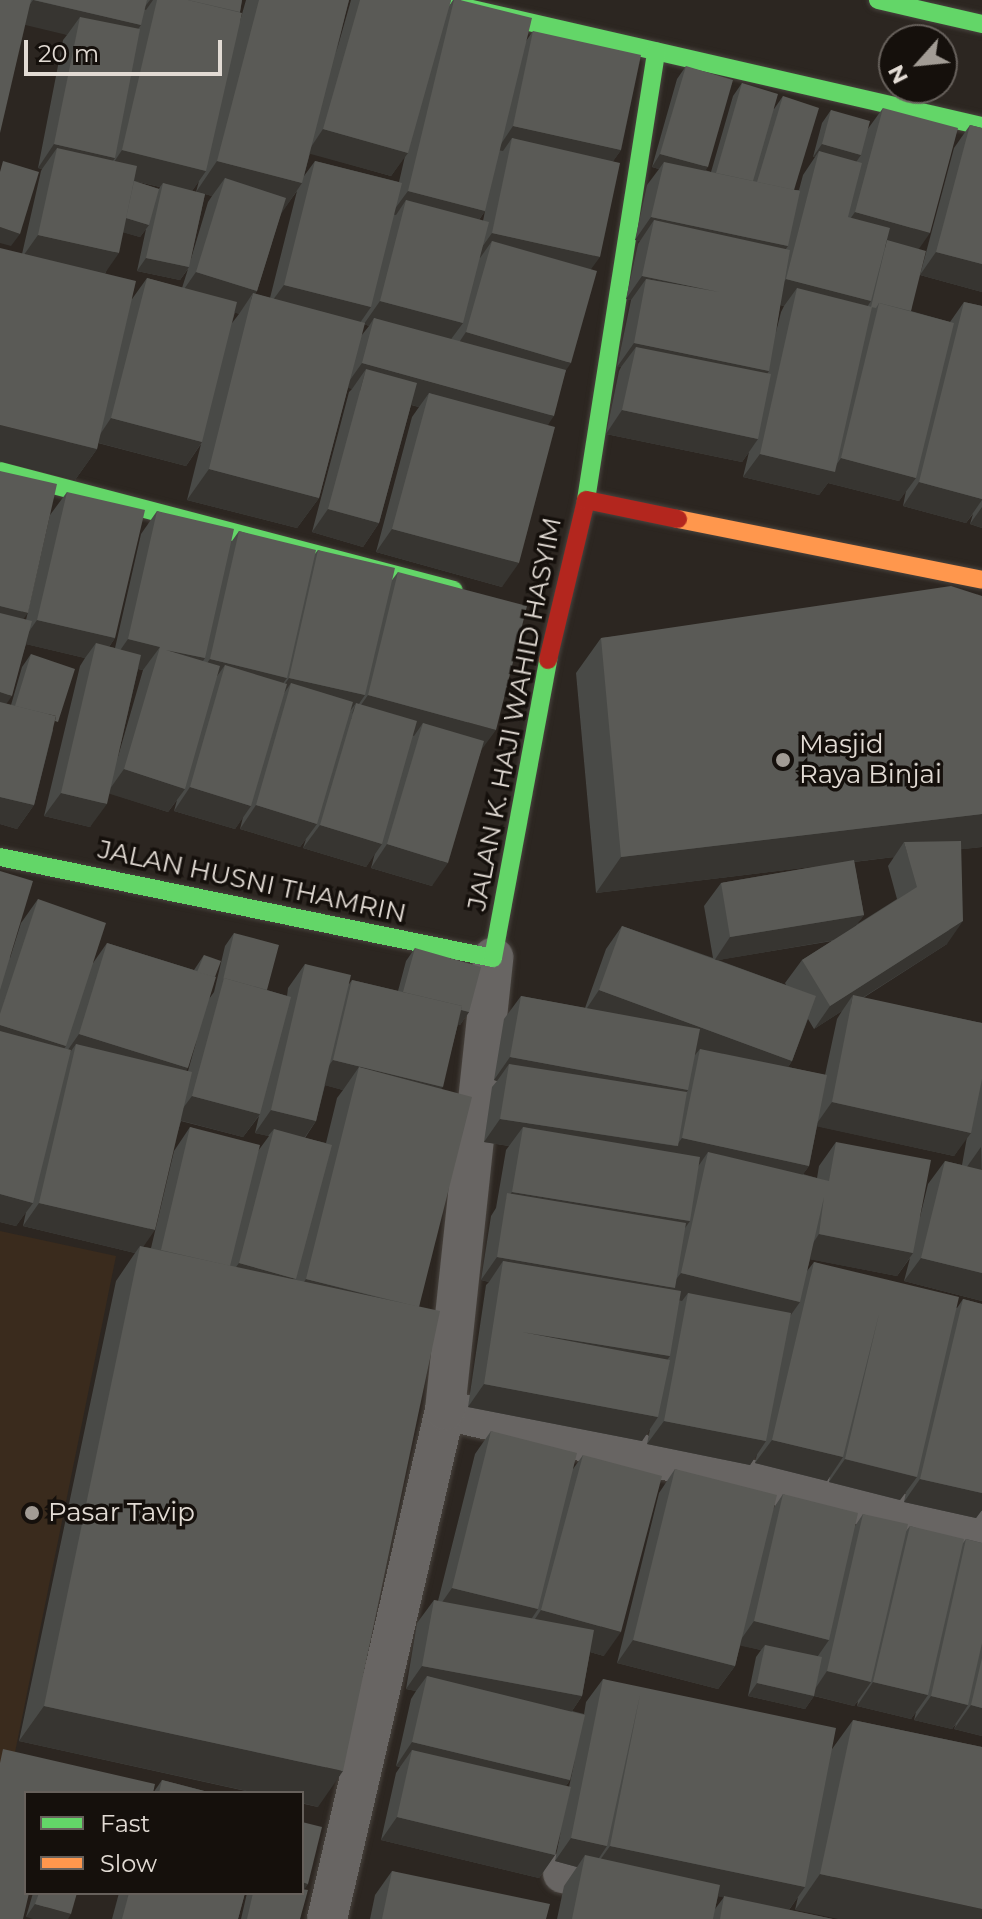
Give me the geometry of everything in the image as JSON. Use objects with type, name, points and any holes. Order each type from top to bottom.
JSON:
[{"type":"street","points":[[433,0],[460,3],[982,126]]},
{"type":"street","points":[[878,0],[982,24]]},
{"type":"street","points":[[586,500],[656,51]]},
{"type":"street","points":[[0,471],[471,595]]},
{"type":"street","name":"JALAN K. HAJI WAHID HASYIM","points":[[493,958],[548,618],[586,500],[982,580]]},
{"type":"street","name":"JALAN HUSNI THAMRIN","points":[[0,857],[493,958]]},
{"type":"lane","points":[[327,1919],[445,1410],[493,958]]},
{"type":"lane","points":[[445,1410],[982,1532]]},
{"type":"lane","points":[[563,1873],[667,1896]]},
{"type":"shaded area","name":"Pasar Tavip","points":[[0,1231],[116,1256],[11,1772],[0,1770]]},
{"type":"building","points":[[0,0],[31,0],[0,133]]},
{"type":"building","points":[[34,0],[147,0],[141,25]]},
{"type":"building","points":[[157,0],[188,0],[242,13],[206,171],[122,150]]},
{"type":"building","points":[[188,0],[242,0],[240,12]]},
{"type":"building","points":[[259,0],[349,0],[302,183],[217,161]]},
{"type":"building","points":[[360,0],[451,0],[408,153],[323,129]]},
{"type":"building","points":[[454,0],[532,18],[485,211],[408,191]]},
{"type":"building","points":[[80,17],[140,29],[115,158],[54,144]]},
{"type":"building","points":[[533,31],[641,55],[621,150],[513,126]]},
{"type":"building","points":[[686,66],[733,80],[708,167],[660,154]]},
{"type":"building","points":[[742,83],[778,94],[753,181],[716,173]]},
{"type":"building","points":[[783,96],[819,108],[794,190],[757,182]]},
{"type":"building","points":[[883,108],[958,128],[930,233],[855,212]]},
{"type":"building","points":[[831,110],[870,121],[861,155],[822,144]]},
{"type":"building","points":[[970,125],[982,128],[982,264],[936,252]]},
{"type":"building","points":[[512,138],[620,163],[600,257],[492,233]]},
{"type":"building","points":[[57,148],[137,166],[119,253],[38,235]]},
{"type":"building","points":[[819,151],[862,163],[848,217],[890,228],[871,301],[786,279]]},
{"type":"building","points":[[3,161],[39,172],[20,234],[0,227],[0,172]]},
{"type":"building","points":[[315,161],[402,183],[371,307],[284,285]]},
{"type":"building","points":[[664,162],[800,191],[788,246],[651,217]]},
{"type":"building","points":[[225,178],[286,198],[257,291],[196,272]]},
{"type":"building","points":[[134,181],[159,189],[149,225],[126,218]]},
{"type":"building","points":[[163,183],[205,194],[189,267],[146,258]]},
{"type":"building","points":[[406,200],[489,222],[463,323],[380,301]]},
{"type":"building","points":[[654,220],[790,250],[769,371],[634,343],[646,279],[719,292],[642,276]]},
{"type":"building","points":[[887,240],[926,251],[911,311],[879,303],[876,308],[871,307]]},
{"type":"building","points":[[492,241],[597,271],[571,363],[466,332]]},
{"type":"building","points":[[0,248],[136,281],[97,449],[0,425]]},
{"type":"building","points":[[147,278],[237,302],[202,442],[111,418]]},
{"type":"building","points":[[797,288],[872,307],[835,472],[760,454]]},
{"type":"building","points":[[253,293],[365,323],[319,498],[209,469]]},
{"type":"building","points":[[964,302],[982,306],[982,499],[919,482]]},
{"type":"building","points":[[879,303],[954,323],[916,478],[841,458]]},
{"type":"building","points":[[374,318],[566,370],[554,416],[362,363]]},
{"type":"building","points":[[636,347],[771,374],[758,439],[622,410]]},
{"type":"building","points":[[366,369],[417,383],[379,523],[328,509]]},
{"type":"building","points":[[429,393],[555,427],[519,563],[392,529]]},
{"type":"building","points":[[0,471],[57,484],[28,613],[0,606]]},
{"type":"building","points":[[67,492],[145,510],[115,638],[37,620]]},
{"type":"building","points":[[157,511],[234,529],[205,658],[166,650],[220,666],[185,789],[124,769],[160,647],[128,639]]},
{"type":"building","points":[[239,531],[316,550],[287,678],[210,659]]},
{"type":"building","points":[[318,550],[395,568],[365,695],[289,678]]},
{"type":"building","points":[[398,572],[527,606],[496,730],[368,695]]},
{"type":"building","name":"Masjid Raya Binjai","points":[[951,586],[982,596],[982,814],[621,857],[601,638]]},
{"type":"building","points":[[0,613],[32,621],[12,696],[0,692]]},
{"type":"building","points":[[96,643],[141,655],[107,804],[61,793]]},
{"type":"building","points":[[31,654],[75,669],[58,722],[55,721],[56,716],[15,706]]},
{"type":"building","points":[[225,665],[287,684],[251,806],[190,787]]},
{"type":"building","points":[[291,683],[353,702],[317,824],[256,805]]},
{"type":"building","points":[[0,702],[56,716],[34,805],[0,797]]},
{"type":"building","points":[[356,703],[417,721],[382,844],[320,825]]},
{"type":"building","points":[[423,723],[484,741],[448,863],[387,844]]},
{"type":"building","points":[[961,841],[963,921],[830,1006],[802,960],[917,887],[904,842]]},
{"type":"building","points":[[854,860],[864,915],[730,937],[721,883]]},
{"type":"building","points":[[0,871],[33,881],[0,990]]},
{"type":"building","points":[[38,899],[106,923],[66,1046],[0,1025],[0,1014]]},
{"type":"building","points":[[622,926],[816,996],[792,1061],[599,990]]},
{"type":"building","points":[[234,933],[279,945],[267,990],[223,980]]},
{"type":"building","points":[[107,943],[216,977],[188,1068],[79,1034]]},
{"type":"building","points":[[415,948],[481,967],[469,1012],[461,1010],[462,1006],[403,992]]},
{"type":"building","points":[[204,955],[221,961],[215,977],[197,972]]},
{"type":"building","points":[[305,964],[351,975],[316,1121],[271,1110]]},
{"type":"building","points":[[224,978],[291,997],[260,1114],[192,1096]]},
{"type":"building","points":[[352,980],[462,1006],[443,1087],[333,1060]]},
{"type":"building","points":[[853,995],[982,1023],[982,1079],[971,1133],[832,1102]]},
{"type":"building","points":[[521,996],[700,1029],[688,1090],[510,1057]]},
{"type":"building","points":[[0,1031],[71,1050],[33,1203],[0,1194]]},
{"type":"building","points":[[76,1044],[192,1072],[155,1230],[39,1203]]},
{"type":"building","points":[[700,1049],[827,1075],[809,1166],[682,1138]]},
{"type":"building","points":[[509,1064],[687,1092],[678,1146],[500,1119]]},
{"type":"building","points":[[359,1067],[472,1097],[419,1307],[306,1279]]},
{"type":"building","points":[[190,1127],[260,1145],[230,1266],[161,1250]]},
{"type":"building","points":[[523,1127],[700,1157],[690,1221],[512,1192]]},
{"type":"building","points":[[274,1129],[332,1145],[296,1279],[239,1263]]},
{"type":"building","points":[[836,1142],[931,1160],[913,1253],[819,1234],[824,1197],[800,1302],[681,1273],[708,1152],[829,1181]]},
{"type":"building","points":[[945,1161],[982,1170],[982,1273],[921,1258]]},
{"type":"building","points":[[507,1193],[686,1223],[675,1288],[497,1257]]},
{"type":"building","points":[[140,1246],[440,1311],[343,1771],[44,1706]]},
{"type":"building","points":[[503,1261],[681,1291],[670,1356],[522,1332],[670,1360],[658,1417],[484,1384]]},
{"type":"building","points":[[814,1262],[959,1297],[917,1477],[845,1459],[879,1314],[843,1457],[772,1440]]},
{"type":"building","points":[[688,1293],[791,1313],[766,1441],[664,1421]]},
{"type":"building","points":[[963,1299],[982,1304],[982,1493],[920,1479]]},
{"type":"building","points":[[491,1431],[577,1453],[538,1609],[452,1588]]},
{"type":"building","points":[[583,1455],[662,1476],[621,1632],[541,1610]]},
{"type":"building","points":[[675,1469],[777,1495],[735,1666],[633,1640]]},
{"type":"building","points":[[783,1494],[858,1513],[829,1640],[754,1621]]},
{"type":"building","points":[[863,1514],[908,1524],[871,1682],[827,1671]]},
{"type":"building","points":[[910,1526],[964,1539],[928,1695],[873,1682]]},
{"type":"building","points":[[966,1539],[982,1543],[982,1643],[968,1705],[931,1696]]},
{"type":"building","points":[[434,1600],[594,1630],[582,1696],[422,1666]]},
{"type":"building","points":[[765,1645],[822,1657],[814,1696],[757,1683]]},
{"type":"building","points":[[982,1658],[982,1708],[971,1705]]},
{"type":"building","points":[[427,1676],[585,1715],[570,1780],[412,1742]]},
{"type":"building","points":[[603,1679],[836,1728],[805,1887],[610,1846],[640,1695],[607,1846],[571,1838]]},
{"type":"building","points":[[853,1720],[982,1747],[982,1909],[820,1874]]},
{"type":"building","points":[[3,1749],[155,1784],[153,1791],[24,1791],[24,1895],[29,1895],[23,1919],[0,1919],[0,1763]]},
{"type":"building","points":[[412,1750],[571,1787],[555,1855],[397,1817]]},
{"type":"building","points":[[162,1780],[204,1791],[159,1791]]},
{"type":"building","points":[[304,1822],[322,1827],[308,1884],[304,1883]]},
{"type":"building","points":[[585,1855],[720,1885],[713,1919],[572,1919]]},
{"type":"building","points":[[392,1871],[550,1904],[546,1919],[382,1919]]},
{"type":"building","points":[[304,1889],[308,1890],[300,1919],[247,1919],[253,1895],[304,1895]]},
{"type":"building","points":[[38,1895],[76,1895],[71,1914],[35,1904]]},
{"type":"building","points":[[128,1895],[244,1895],[238,1919],[122,1919]]},
{"type":"building","points":[[724,1896],[833,1919],[720,1919]]},
{"type":"traffic: fast","points":[[433,0],[982,126]]},
{"type":"traffic: fast","points":[[878,0],[982,24]]},
{"type":"traffic: fast","points":[[586,500],[656,51]]},
{"type":"traffic: fast","points":[[0,471],[454,590]]},
{"type":"traffic: fast","points":[[0,857],[493,958],[548,660]]},
{"type":"traffic: slow","points":[[678,519],[982,580]]},
{"type":"traffic: jam","points":[[548,660],[586,500],[678,519]]},
{"type":"place","name":"Masjid Raya Binjai","points":[[783,760]]},
{"type":"place","name":"Pasar Tavip","points":[[32,1513]]}]
